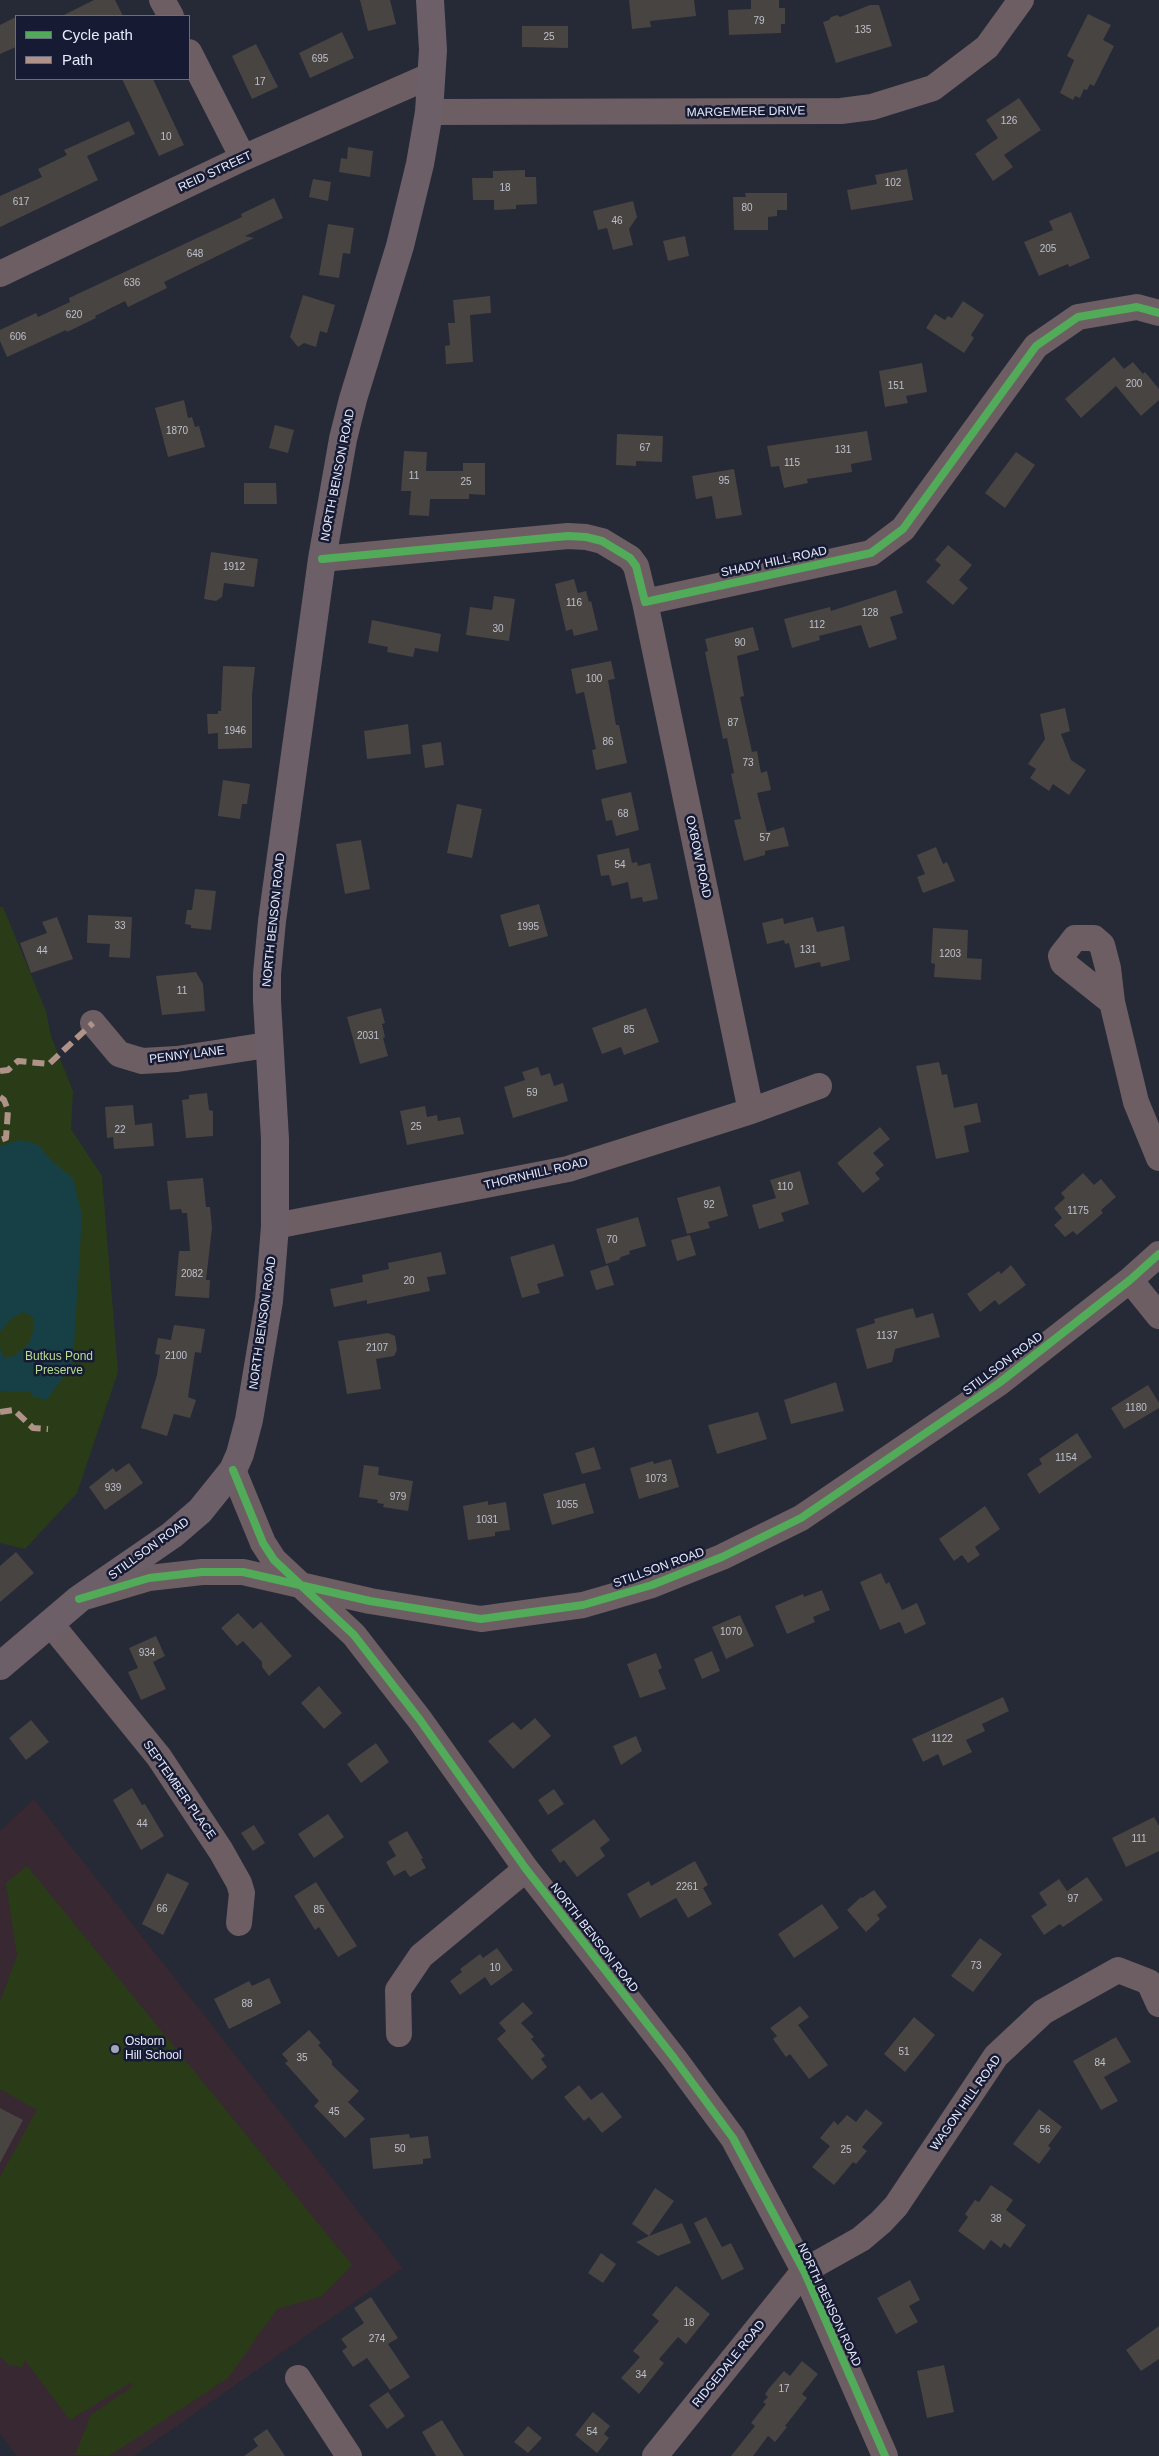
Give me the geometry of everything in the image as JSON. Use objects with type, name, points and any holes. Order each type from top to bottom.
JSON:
[{"type":"main road","name":"NORTH BENSON ROAD","points":[[233,1470],[240,1454],[252,1402],[269,1301],[275,1226],[274,1139],[267,1044],[266,974],[272,921],[322,559],[343,439],[352,399],[400,246],[420,164],[429,112],[432,75],[430,0]]},
{"type":"main road","name":"STILLSON ROAD","points":[[0,1666],[79,1599],[172,1536],[200,1511],[233,1470]]},
{"type":"street","points":[[162,0],[170,15]]},
{"type":"street","name":"MARGEMERE DRIVE","points":[[429,112],[841,111],[872,107],[933,88],[987,47],[1021,0]]},
{"type":"street","points":[[190,54],[243,158]]},
{"type":"street","name":"REID STREET","points":[[0,274],[243,158],[432,75]]},
{"type":"street","name":"SHADY HILL ROAD","points":[[645,602],[871,553],[903,529],[1036,346],[1078,316],[1137,307],[1159,314]]},
{"type":"street","points":[[322,559],[568,536],[586,537],[602,541],[630,558],[636,566],[645,602]]},
{"type":"street","name":"OXBOW ROAD","points":[[645,602],[751,1111]]},
{"type":"street","points":[[1112,1002],[1136,1102],[1159,1158]]},
{"type":"street","name":"PENNY LANE","points":[[92,1023],[119,1054],[142,1061],[169,1060],[267,1044]]},
{"type":"street","name":"THORNHILL ROAD","points":[[275,1226],[568,1169],[751,1111],[819,1086]]},
{"type":"street","name":"STILLSON ROAD","points":[[79,1599],[149,1578],[202,1572],[243,1572],[370,1601],[482,1619],[583,1605],[652,1585],[722,1557],[801,1518],[999,1383],[1130,1280],[1159,1254]]},
{"type":"street","points":[[1130,1280],[1159,1316]]},
{"type":"street","name":"NORTH BENSON ROAD","points":[[233,1470],[263,1542],[286,1573],[301,1584],[354,1635],[420,1720],[526,1869],[674,2058],[733,2138],[804,2271],[885,2456]]},
{"type":"street","name":"SEPTEMBER PLACE","points":[[50,1622],[159,1757],[221,1850],[239,1883],[242,1893],[239,1923]]},
{"type":"street","points":[[400,2034],[398,1990],[421,1956],[526,1869]]},
{"type":"street","name":"WAGON HILL ROAD","points":[[804,2271],[861,2239],[896,2206],[996,2056],[1042,2012],[1118,1970],[1154,1993]]},
{"type":"street","name":"RIDGEDALE ROAD","points":[[654,2456],[804,2271]]},
{"type":"street","points":[[298,2378],[349,2456]]},
{"type":"shaded area","points":[[19,1140],[37,1144],[54,1163],[73,1178],[82,1216],[73,1363],[47,1400],[34,1397],[30,1392],[0,1391],[0,1348],[4,1358],[14,1356],[29,1344],[34,1318],[24,1312],[11,1319],[0,1332],[0,1146]]},
{"type":"shaded area","name":"Osborn Hill School","points":[[34,1799],[403,2268],[134,2456],[17,2456],[0,2434],[0,1831]]},
{"type":"green space","name":"Butkus Pond Preserve","points":[[0,907],[3,907],[46,1011],[51,1036],[73,1091],[71,1129],[102,1176],[118,1372],[77,1493],[25,1549],[0,1543]]},
{"type":"green space","name":"Osborn Hill School","points":[[27,1866],[352,2265],[322,2296],[277,2309],[228,2378],[109,2456],[75,2455],[91,2415],[132,2387],[132,2382],[70,2420],[25,2360],[22,2367],[9,2365],[0,2356],[0,2177],[37,2110],[0,2089],[0,2002],[17,1955],[6,1883]]},
{"type":"building","points":[[94,0],[115,0],[122,15],[64,15]]},
{"type":"building","points":[[360,0],[390,0],[396,24],[368,31]]},
{"type":"building","points":[[629,0],[694,0],[696,16],[650,21],[651,27],[632,29]]},
{"type":"building","points":[[751,0],[779,0],[779,8],[785,8],[785,24],[781,24],[781,33],[729,35],[728,10],[751,9]]},
{"type":"building","points":[[870,5],[879,5],[892,46],[836,63],[823,22],[831,17],[837,15],[840,17]]},
{"type":"building","points":[[1088,14],[1111,25],[1103,40],[1114,46],[1094,86],[1090,84],[1087,90],[1084,89],[1080,98],[1075,96],[1073,100],[1060,93],[1074,60],[1067,56]]},
{"type":"building","points":[[15,18],[15,47],[0,54],[0,25]]},
{"type":"building","points":[[522,26],[568,26],[568,48],[522,47]]},
{"type":"building","points":[[342,32],[354,58],[310,78],[299,53]]},
{"type":"building","points":[[256,44],[278,87],[252,99],[232,56]]},
{"type":"building","points":[[122,80],[153,80],[184,145],[159,156]]},
{"type":"building","points":[[1019,98],[1041,130],[1004,155],[1013,167],[993,181],[975,154],[998,138],[986,120]]},
{"type":"building","points":[[129,121],[135,134],[87,156],[98,180],[0,227],[0,196],[42,177],[38,169],[67,155],[64,150]]},
{"type":"building","points":[[348,147],[373,151],[370,177],[339,172],[341,158],[347,159]]},
{"type":"building","points":[[907,169],[913,200],[851,210],[847,190],[877,184],[875,175]]},
{"type":"building","points":[[525,170],[525,177],[536,177],[537,204],[516,205],[516,209],[494,210],[494,200],[473,200],[472,178],[493,178],[493,171]]},
{"type":"building","points":[[313,179],[331,182],[328,201],[309,197]]},
{"type":"building","points":[[745,193],[787,193],[787,210],[777,210],[777,216],[768,217],[768,230],[734,230],[733,197],[746,197]]},
{"type":"building","points":[[274,198],[283,218],[245,236],[254,238],[164,282],[167,288],[128,307],[125,301],[67,332],[66,330],[7,357],[0,341],[0,330],[36,313],[38,317],[70,302],[69,298],[242,217],[241,214]]},
{"type":"building","points":[[633,201],[637,217],[629,229],[633,245],[613,250],[607,228],[598,230],[593,211]]},
{"type":"building","points":[[1071,212],[1090,258],[1069,267],[1068,264],[1039,276],[1024,242],[1053,230],[1049,221]]},
{"type":"building","points":[[328,224],[354,228],[350,254],[343,253],[339,278],[319,275]]},
{"type":"building","points":[[685,236],[689,256],[668,261],[663,241]]},
{"type":"building","points":[[303,295],[335,305],[327,333],[320,331],[316,347],[304,343],[298,347],[290,337]]},
{"type":"building","points":[[490,296],[491,313],[470,315],[473,362],[446,364],[445,346],[450,345],[448,323],[455,323],[453,300]]},
{"type":"building","points":[[963,301],[984,315],[971,335],[974,338],[964,353],[926,328],[935,314],[945,320],[948,316],[952,318]]},
{"type":"building","points":[[1114,357],[1124,369],[1133,362],[1143,374],[1145,372],[1159,389],[1159,400],[1141,416],[1116,386],[1081,418],[1065,399]]},
{"type":"building","points":[[922,363],[927,392],[906,396],[908,403],[885,407],[879,371]]},
{"type":"building","points":[[184,400],[188,418],[192,417],[195,427],[199,426],[205,447],[168,457],[155,408]]},
{"type":"building","points":[[275,425],[294,430],[288,453],[269,448]]},
{"type":"building","points":[[867,431],[872,460],[851,464],[852,472],[807,479],[808,483],[784,488],[779,466],[771,467],[767,446]]},
{"type":"building","points":[[617,434],[663,436],[662,462],[636,461],[636,466],[616,465]]},
{"type":"building","points":[[404,451],[427,452],[426,471],[463,471],[463,463],[485,463],[485,495],[469,494],[469,499],[430,499],[429,516],[409,515],[411,491],[401,491]]},
{"type":"building","points":[[1016,452],[1035,465],[1005,508],[985,493]]},
{"type":"building","points":[[734,469],[742,515],[716,519],[712,496],[696,499],[692,476]]},
{"type":"building","points":[[244,483],[276,483],[277,504],[244,504]]},
{"type":"building","points":[[948,545],[972,565],[959,580],[968,588],[953,605],[926,582],[941,565],[935,560]]},
{"type":"building","points":[[211,552],[258,559],[254,587],[224,583],[222,597],[216,601],[204,599]]},
{"type":"building","points":[[574,579],[578,593],[586,591],[589,602],[591,601],[598,630],[574,636],[572,629],[566,631],[555,584]]},
{"type":"building","points":[[896,590],[903,613],[890,617],[897,639],[869,648],[861,625],[819,636],[820,640],[792,648],[784,619],[830,607],[831,611]]},
{"type":"building","points":[[494,596],[515,599],[509,641],[466,635],[470,607],[492,610]]},
{"type":"building","points":[[372,620],[441,634],[438,652],[415,648],[413,657],[387,652],[388,647],[368,643]]},
{"type":"building","points":[[753,627],[759,650],[737,656],[744,696],[740,697],[752,752],[757,751],[761,773],[767,771],[771,790],[757,793],[767,832],[784,827],[789,846],[765,851],[765,855],[744,861],[734,820],[741,819],[731,774],[734,773],[727,738],[723,739],[705,652],[708,651],[705,639]]},
{"type":"building","points":[[611,661],[615,679],[608,680],[616,725],[619,725],[627,763],[596,770],[592,750],[596,749],[584,692],[576,694],[571,669]]},
{"type":"building","points":[[223,666],[255,667],[252,695],[252,748],[218,749],[218,733],[208,734],[207,714],[218,714],[218,711],[221,711]]},
{"type":"building","points":[[1065,708],[1070,731],[1061,734],[1071,760],[1086,770],[1069,795],[1053,784],[1049,791],[1030,778],[1036,769],[1028,764],[1045,739],[1040,714]]},
{"type":"building","points":[[408,724],[411,754],[367,759],[364,731]]},
{"type":"building","points":[[441,742],[444,765],[425,768],[422,745]]},
{"type":"building","points":[[223,780],[250,784],[247,804],[242,804],[240,819],[218,816]]},
{"type":"building","points":[[631,792],[639,830],[616,836],[612,820],[606,821],[601,799]]},
{"type":"building","points":[[457,804],[482,809],[472,858],[447,853]]},
{"type":"building","points":[[361,840],[370,889],[345,894],[336,844]]},
{"type":"building","points":[[936,847],[943,864],[947,862],[955,881],[923,893],[917,877],[925,874],[917,855]]},
{"type":"building","points":[[629,848],[632,863],[637,862],[638,866],[650,863],[658,899],[643,902],[642,897],[631,899],[628,882],[612,886],[609,875],[601,876],[597,855]]},
{"type":"building","points":[[195,889],[216,891],[211,930],[191,928],[191,925],[185,924],[187,910],[192,910]]},
{"type":"building","points":[[539,904],[548,936],[509,947],[500,915]]},
{"type":"building","points":[[88,915],[132,917],[130,958],[109,957],[110,944],[87,943]]},
{"type":"building","points":[[57,917],[73,959],[31,973],[20,943],[47,933],[42,922]]},
{"type":"building","points":[[813,917],[817,932],[844,926],[850,960],[821,967],[820,962],[795,968],[789,943],[785,944],[784,940],[767,944],[762,923],[783,918],[784,924]]},
{"type":"building","points":[[933,928],[968,930],[967,958],[982,959],[981,980],[934,977],[935,964],[931,963]]},
{"type":"building","points":[[196,972],[203,984],[205,1011],[162,1015],[156,976]]},
{"type":"building","points":[[381,1008],[385,1023],[382,1024],[385,1037],[383,1038],[388,1056],[360,1064],[347,1017]]},
{"type":"building","points":[[646,1008],[659,1042],[624,1055],[621,1047],[602,1054],[592,1028]]},
{"type":"building","points":[[939,1062],[942,1075],[947,1074],[954,1108],[977,1103],[981,1122],[964,1126],[969,1152],[936,1159],[916,1066]]},
{"type":"building","points":[[538,1067],[541,1076],[550,1073],[554,1086],[563,1083],[568,1101],[513,1118],[504,1087],[525,1080],[522,1072]]},
{"type":"building","points":[[207,1093],[209,1110],[213,1111],[213,1136],[186,1138],[182,1100],[189,1099],[189,1095]]},
{"type":"building","points":[[133,1105],[135,1125],[152,1123],[154,1146],[114,1149],[113,1137],[107,1138],[105,1107]]},
{"type":"building","points":[[425,1106],[427,1117],[437,1115],[438,1121],[460,1117],[464,1134],[407,1145],[400,1111]]},
{"type":"building","points":[[880,1127],[890,1139],[873,1153],[884,1165],[875,1173],[880,1179],[863,1193],[837,1163]]},
{"type":"building","points":[[800,1171],[809,1204],[781,1213],[784,1221],[759,1229],[752,1205],[776,1198],[770,1180]]},
{"type":"building","points":[[1083,1173],[1094,1185],[1101,1179],[1116,1197],[1101,1210],[1103,1213],[1077,1235],[1073,1231],[1065,1237],[1054,1225],[1062,1218],[1054,1208],[1065,1198],[1061,1193]]},
{"type":"building","points":[[203,1178],[206,1207],[210,1207],[212,1228],[206,1280],[210,1280],[209,1298],[175,1296],[179,1251],[190,1251],[187,1213],[182,1213],[181,1209],[170,1210],[167,1181]]},
{"type":"building","points":[[720,1186],[728,1216],[708,1222],[710,1228],[687,1234],[677,1198]]},
{"type":"building","points":[[638,1217],[646,1246],[629,1251],[630,1254],[606,1264],[596,1229]]},
{"type":"building","points":[[690,1235],[696,1255],[677,1261],[671,1240]]},
{"type":"building","points":[[554,1244],[564,1276],[537,1284],[540,1293],[522,1298],[510,1257]]},
{"type":"building","points":[[441,1252],[446,1274],[427,1277],[430,1291],[367,1304],[367,1300],[334,1307],[330,1289],[363,1282],[362,1275],[389,1269],[388,1263]]},
{"type":"building","points":[[608,1265],[614,1285],[596,1290],[590,1271]]},
{"type":"building","points":[[1011,1265],[1026,1285],[999,1305],[995,1300],[980,1312],[967,1294],[999,1271],[1001,1274]]},
{"type":"building","points":[[913,1308],[916,1318],[933,1313],[940,1337],[895,1349],[892,1362],[867,1369],[856,1329],[875,1323],[874,1319]]},
{"type":"building","points":[[174,1325],[205,1329],[201,1353],[195,1352],[188,1397],[196,1400],[190,1418],[174,1414],[167,1436],[141,1428],[157,1375],[160,1355],[155,1354],[158,1338],[171,1340]]},
{"type":"building","points":[[388,1333],[395,1336],[397,1350],[394,1356],[376,1359],[381,1389],[347,1394],[338,1341]]},
{"type":"building","points":[[836,1382],[844,1411],[791,1424],[784,1400]]},
{"type":"building","points":[[1148,1385],[1159,1403],[1159,1408],[1124,1429],[1111,1408]]},
{"type":"building","points":[[758,1412],[767,1439],[717,1454],[708,1425]]},
{"type":"building","points":[[1077,1433],[1092,1457],[1039,1494],[1027,1474],[1042,1464],[1039,1459]]},
{"type":"building","points":[[594,1447],[601,1469],[582,1474],[575,1453]]},
{"type":"building","points":[[671,1459],[679,1487],[639,1499],[630,1468],[653,1461],[654,1464]]},
{"type":"building","points":[[129,1463],[143,1483],[105,1510],[89,1487],[113,1468],[116,1472]]},
{"type":"building","points":[[364,1465],[379,1467],[378,1475],[413,1481],[408,1511],[383,1507],[384,1504],[377,1503],[378,1500],[359,1497]]},
{"type":"building","points":[[585,1483],[594,1513],[552,1525],[543,1494]]},
{"type":"building","points":[[488,1501],[488,1505],[506,1502],[510,1530],[495,1532],[495,1536],[468,1540],[463,1506]]},
{"type":"building","points":[[985,1506],[1000,1529],[975,1547],[980,1555],[968,1563],[962,1555],[954,1561],[939,1539]]},
{"type":"building","points":[[16,1552],[34,1573],[0,1602],[0,1566]]},
{"type":"building","points":[[881,1573],[886,1584],[889,1582],[902,1610],[917,1603],[926,1624],[905,1634],[900,1622],[880,1630],[860,1582]]},
{"type":"building","points":[[822,1590],[830,1610],[813,1617],[815,1622],[787,1634],[775,1606],[803,1594],[804,1597]]},
{"type":"building","points":[[238,1613],[253,1629],[261,1622],[292,1656],[269,1676],[262,1667],[262,1662],[243,1641],[237,1646],[221,1628]]},
{"type":"building","points":[[740,1615],[754,1646],[726,1659],[712,1627]]},
{"type":"building","points":[[156,1636],[165,1656],[153,1662],[166,1689],[141,1700],[128,1672],[138,1668],[129,1648]]},
{"type":"building","points":[[712,1651],[720,1671],[702,1679],[694,1659]]},
{"type":"building","points":[[656,1653],[662,1668],[658,1670],[666,1689],[640,1698],[627,1664]]},
{"type":"building","points":[[319,1686],[342,1713],[324,1729],[301,1703]]},
{"type":"building","points":[[1003,1697],[1009,1711],[982,1724],[985,1731],[966,1740],[972,1752],[943,1766],[938,1754],[923,1762],[912,1739]]},
{"type":"building","points":[[535,1718],[551,1736],[513,1769],[488,1741],[513,1722],[521,1730]]},
{"type":"building","points":[[31,1720],[49,1742],[26,1760],[9,1738]]},
{"type":"building","points":[[636,1736],[642,1751],[621,1765],[613,1746]]},
{"type":"building","points":[[376,1743],[389,1762],[361,1783],[347,1764]]},
{"type":"building","points":[[132,1788],[142,1805],[145,1804],[164,1836],[141,1850],[113,1800]]},
{"type":"building","points":[[554,1789],[564,1804],[548,1815],[538,1800]]},
{"type":"building","points":[[328,1814],[344,1837],[314,1858],[298,1834]]},
{"type":"building","points":[[1154,1817],[1159,1826],[1159,1851],[1126,1867],[1112,1838]]},
{"type":"building","points":[[594,1819],[610,1840],[600,1848],[605,1856],[577,1877],[564,1860],[560,1863],[551,1850]]},
{"type":"building","points":[[254,1825],[265,1843],[253,1851],[241,1833]]},
{"type":"building","points":[[407,1831],[423,1858],[421,1859],[426,1868],[410,1877],[405,1870],[394,1876],[386,1862],[396,1856],[388,1842]]},
{"type":"building","points":[[695,1861],[708,1885],[703,1888],[712,1904],[688,1918],[676,1898],[640,1918],[627,1894],[649,1881],[651,1886]]},
{"type":"building","points":[[167,1873],[189,1883],[163,1935],[142,1924]]},
{"type":"building","points":[[1087,1877],[1103,1900],[1063,1927],[1060,1924],[1044,1935],[1031,1916],[1047,1905],[1039,1893],[1059,1879],[1067,1891]]},
{"type":"building","points":[[316,1882],[357,1946],[338,1957],[319,1927],[315,1930],[294,1896]]},
{"type":"building","points":[[874,1890],[887,1907],[877,1915],[880,1919],[866,1932],[847,1910],[861,1897]]},
{"type":"building","points":[[822,1904],[839,1928],[794,1958],[778,1934]]},
{"type":"building","points":[[980,1938],[1002,1954],[973,1992],[951,1976]]},
{"type":"building","points":[[497,1948],[513,1970],[491,1986],[485,1977],[460,1995],[450,1981],[462,1972],[460,1969],[480,1954],[483,1958]]},
{"type":"building","points":[[269,1978],[281,2003],[229,2029],[214,1999],[249,1981],[252,1986]]},
{"type":"building","points":[[523,2002],[533,2013],[521,2023],[534,2037],[531,2039],[545,2056],[541,2059],[547,2067],[532,2080],[497,2039],[506,2031],[499,2023]]},
{"type":"building","points":[[800,2006],[809,2017],[798,2025],[828,2065],[809,2079],[790,2054],[786,2057],[773,2039],[777,2036],[770,2028]]},
{"type":"building","points":[[914,2017],[935,2035],[905,2072],[884,2054]]},
{"type":"building","points":[[309,2030],[321,2043],[318,2045],[332,2061],[332,2065],[359,2091],[348,2102],[365,2119],[345,2138],[314,2106],[319,2101],[285,2063],[288,2061],[282,2054]]},
{"type":"building","points":[[1116,2037],[1131,2062],[1104,2077],[1118,2101],[1101,2110],[1073,2061]]},
{"type":"building","points":[[579,2085],[591,2100],[602,2092],[622,2117],[602,2133],[589,2117],[584,2121],[564,2097]]},
{"type":"building","points":[[0,2108],[23,2120],[0,2163]]},
{"type":"building","points":[[866,2109],[883,2123],[862,2147],[867,2151],[856,2164],[853,2162],[834,2185],[812,2167],[830,2146],[820,2138],[834,2121],[838,2125],[847,2115],[856,2122]]},
{"type":"building","points":[[1039,2109],[1062,2127],[1048,2146],[1051,2148],[1039,2164],[1013,2144]]},
{"type":"building","points":[[409,2134],[410,2138],[428,2136],[431,2158],[423,2159],[423,2164],[373,2169],[370,2138]]},
{"type":"building","points":[[991,2185],[1013,2200],[1006,2210],[1026,2225],[1010,2248],[1004,2243],[1001,2248],[991,2240],[984,2250],[958,2231],[968,2217],[965,2214],[975,2200],[979,2202]]},
{"type":"building","points":[[655,2188],[674,2201],[649,2236],[632,2224]]},
{"type":"building","points":[[706,2217],[722,2247],[731,2243],[744,2269],[722,2280],[694,2223]]},
{"type":"building","points":[[682,2223],[691,2243],[658,2256],[636,2242]]},
{"type":"building","points":[[601,2253],[616,2264],[603,2283],[588,2273]]},
{"type":"building","points":[[910,2280],[920,2300],[909,2306],[918,2322],[896,2334],[877,2298]]},
{"type":"building","points":[[676,2286],[710,2314],[686,2344],[678,2337],[659,2359],[664,2363],[639,2394],[621,2378],[640,2357],[633,2351],[659,2321],[652,2315]]},
{"type":"building","points":[[371,2297],[398,2338],[388,2344],[410,2377],[390,2390],[367,2358],[353,2367],[342,2351],[347,2347],[341,2339],[364,2323],[354,2308]]},
{"type":"building","points":[[1159,2326],[1159,2359],[1141,2371],[1126,2350]]},
{"type":"building","points":[[802,2361],[818,2374],[802,2394],[807,2398],[785,2426],[787,2427],[775,2442],[768,2436],[753,2456],[731,2456],[755,2426],[751,2423],[766,2404],[763,2402],[768,2397],[765,2394],[770,2387],[784,2371],[790,2376]]},
{"type":"building","points":[[944,2365],[954,2412],[927,2418],[917,2371]]},
{"type":"building","points":[[388,2392],[405,2416],[387,2429],[369,2405]]},
{"type":"building","points":[[593,2412],[610,2426],[604,2434],[609,2438],[597,2453],[575,2435]]},
{"type":"building","points":[[442,2420],[464,2456],[436,2456],[422,2432]]},
{"type":"building","points":[[528,2426],[542,2438],[528,2453],[514,2442]]},
{"type":"building","points":[[267,2429],[285,2456],[244,2456],[258,2446],[253,2439]]},
{"type":"marked path","points":[[0,1071],[8,1070],[18,1061],[49,1064],[93,1023]]},
{"type":"marked path","points":[[0,1097],[4,1100],[8,1110],[6,1138],[0,1140]]},
{"type":"marked path","points":[[0,1412],[14,1410],[33,1428],[48,1429]]},
{"type":"cycle path","points":[[322,559],[568,536],[586,537],[602,541],[630,558],[636,566],[645,602],[871,553],[903,529],[1036,346],[1078,317],[1137,307],[1159,313]]},
{"type":"cycle path","points":[[79,1599],[149,1578],[202,1572],[243,1572],[370,1601],[481,1619],[583,1605],[652,1585],[722,1557],[801,1518],[999,1383],[1130,1280],[1159,1254]]},
{"type":"cycle path","points":[[233,1470],[263,1543],[274,1560],[354,1635],[420,1720],[526,1869],[674,2058],[733,2138],[804,2271],[885,2456]]},
{"type":"place","name":"Osborn Hill School","points":[[115,2049]]}]
